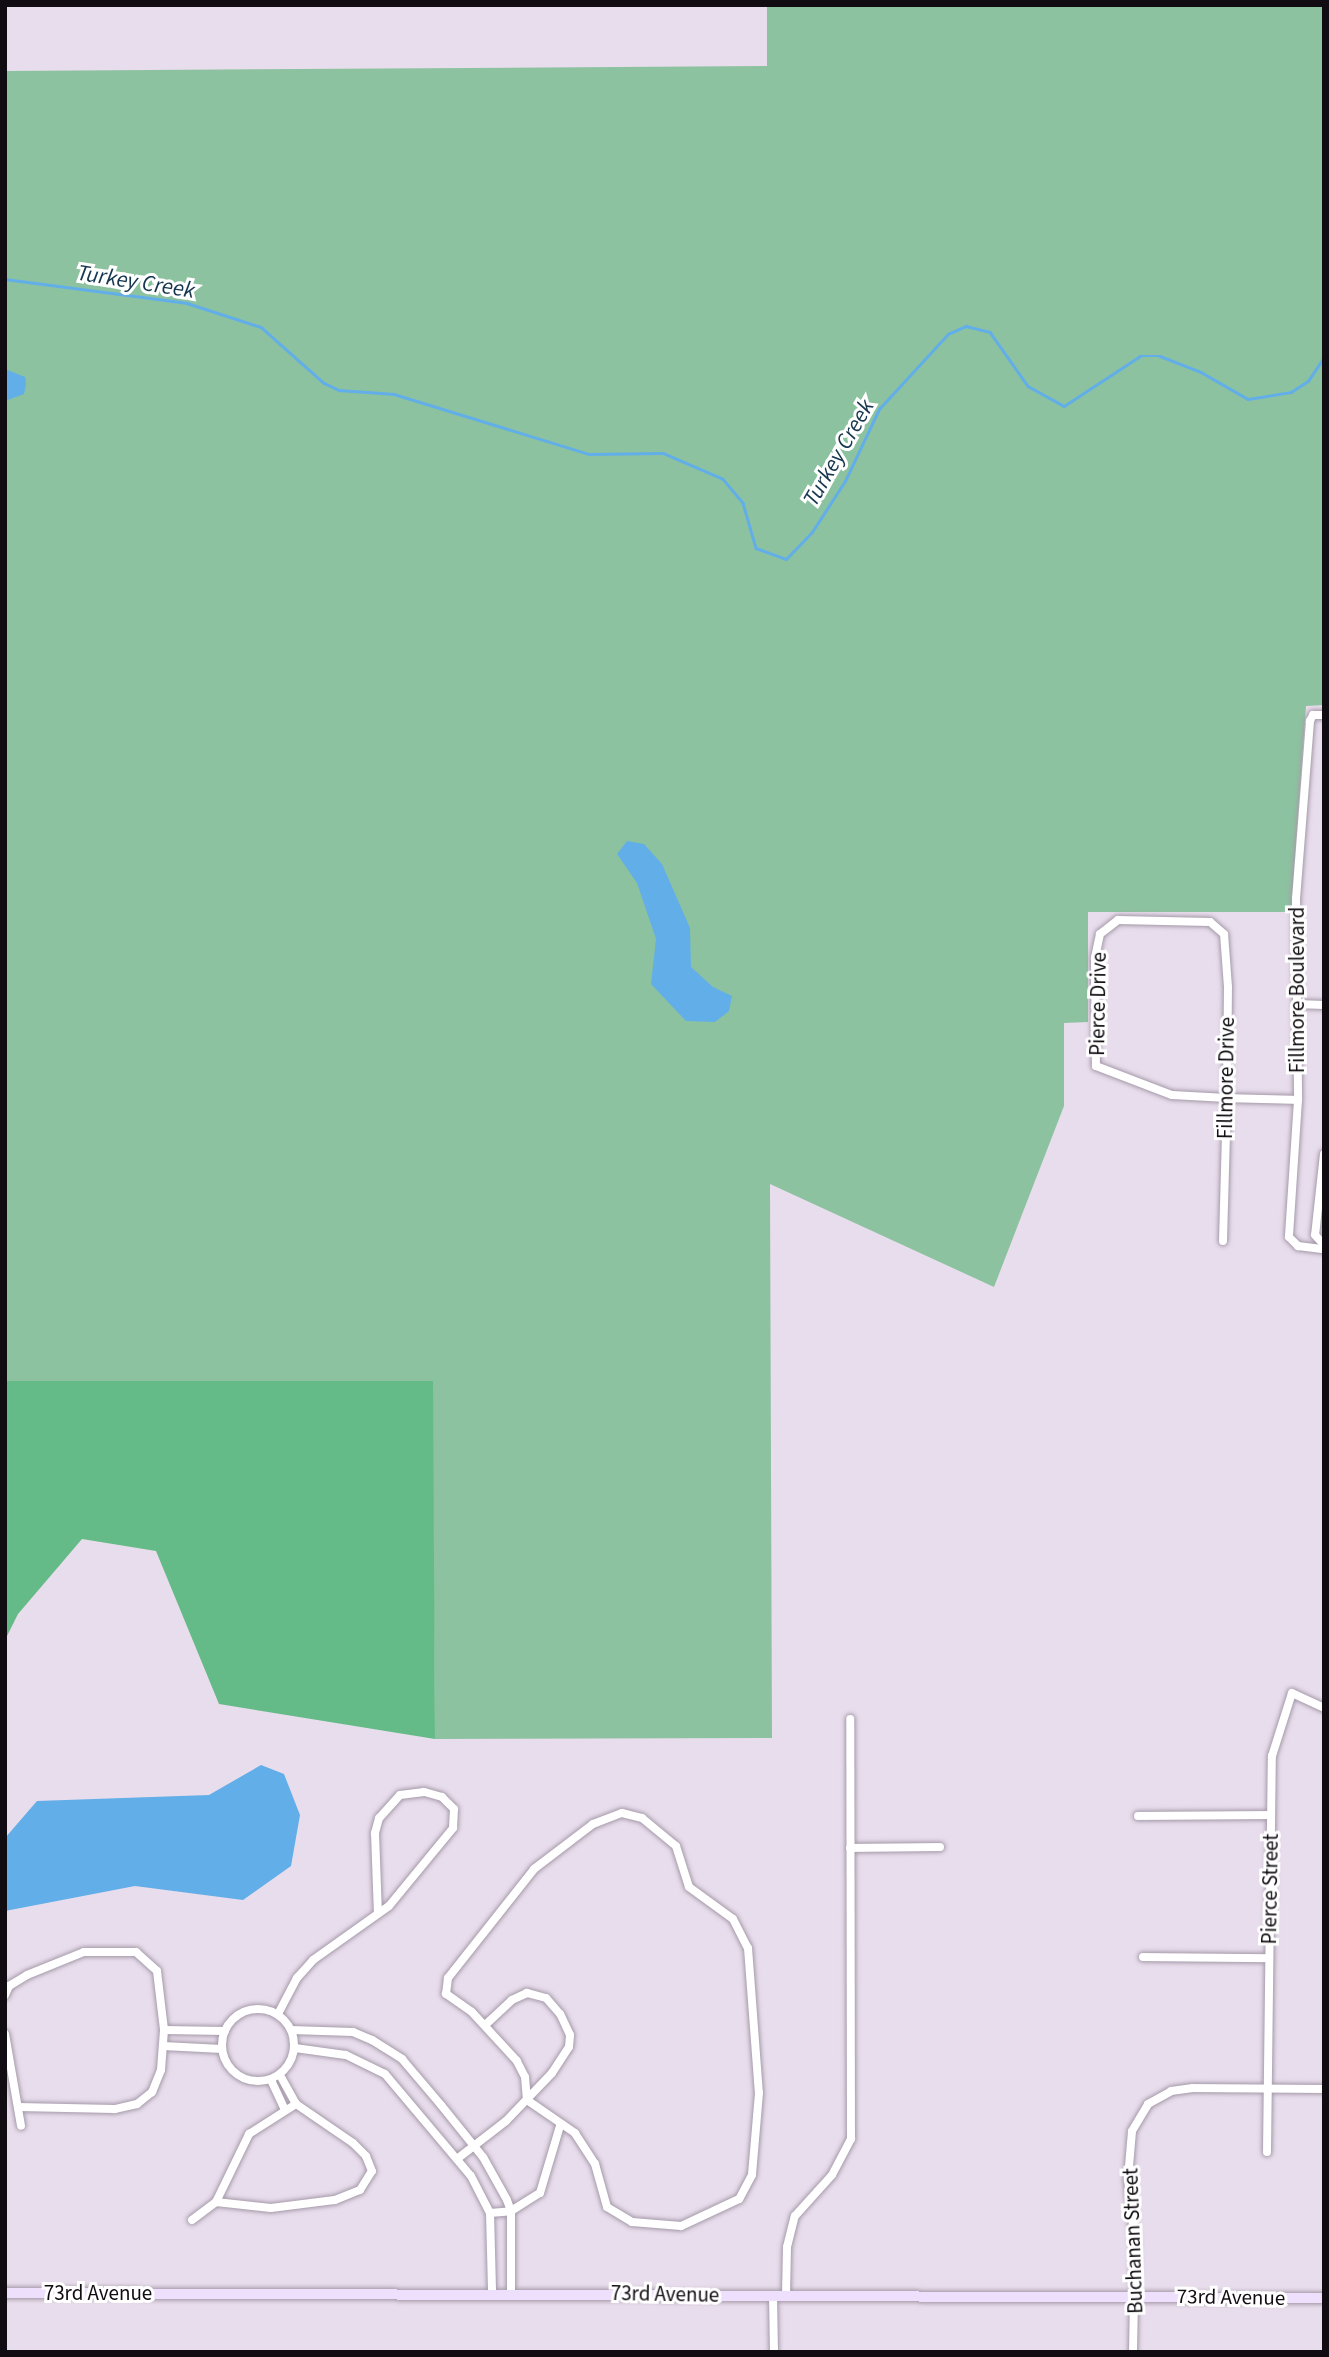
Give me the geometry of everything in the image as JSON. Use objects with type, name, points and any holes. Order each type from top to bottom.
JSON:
[{"type":"street","name":"Fillmore Boulevard","points":[[1324,715],[1310,721],[1296,898],[1298,1100],[1289,1237],[1298,1246],[1324,1247]]},
{"type":"street","name":"Pierce Drive","points":[[1210,922],[1118,920],[1100,934],[1095,958],[1093,1054],[1096,1066],[1172,1095],[1298,1100]]},
{"type":"street","name":"Fillmore Drive","points":[[1210,922],[1224,934],[1228,950],[1223,1241]]},
{"type":"street","points":[[1297,1004],[1324,1005]]},
{"type":"street","name":"Fillmore Boulevard","points":[[1324,1154],[1315,1235],[1324,1247]]},
{"type":"street","name":"Pierce Street","points":[[1267,2152],[1272,1756],[1292,1693],[1324,1708]]},
{"type":"street","points":[[786,2295],[787,2247],[795,2216],[832,2175],[850,2139],[850,1719]]},
{"type":"street","points":[[278,2014],[297,1978],[313,1960],[389,1906],[453,1828],[454,1809],[442,1797],[424,1792],[400,1795],[379,1818],[375,1833],[378,1913]]},
{"type":"street","points":[[622,1813],[660,1830],[676,1846],[689,1887],[733,1919],[748,1948],[759,2093],[752,2175],[740,2199],[681,2226],[632,2222],[607,2207],[595,2164],[575,2133],[561,2126],[527,2100],[525,2077],[517,2061],[485,2025],[446,1994],[448,1978],[534,1869],[593,1824],[622,1813]]},
{"type":"street","points":[[1138,1816],[1271,1815]]},
{"type":"street","points":[[850,1848],[940,1847]]},
{"type":"street","points":[[5,1995],[9,1986],[27,1975],[84,1952],[136,1952],[157,1971],[164,2030],[152,2092],[137,2104],[115,2109],[18,2107]]},
{"type":"street","points":[[1143,1956],[1269,1958]]},
{"type":"street","points":[[457,2159],[527,2100],[569,2048],[570,2035],[560,2014],[546,1998],[527,1993],[512,2000],[485,2025]]},
{"type":"street","points":[[247,2010],[278,2014],[291,2030],[295,2048],[280,2075],[271,2080],[251,2081],[239,2076],[222,2049],[225,2031],[234,2017],[247,2010]]},
{"type":"street","points":[[164,2030],[225,2031]]},
{"type":"street","points":[[291,2030],[353,2032],[402,2059],[497,2178],[511,2211],[511,2292]]},
{"type":"street","points":[[5,2034],[21,2126]]},
{"type":"street","points":[[163,2046],[222,2049]]},
{"type":"street","points":[[295,2048],[346,2055],[385,2074],[457,2159],[481,2192],[490,2214],[492,2292]]},
{"type":"street","points":[[216,2202],[249,2207],[305,2205],[360,2190],[372,2171],[366,2157],[296,2104],[280,2075]]},
{"type":"street","points":[[271,2080],[285,2110]]},
{"type":"street","points":[[1269,2089],[1324,2089]]},
{"type":"street","name":"Buchanan Street","points":[[1133,2352],[1135,2296],[1128,2178],[1132,2131],[1148,2104],[1171,2091],[1269,2089]]},
{"type":"street","points":[[192,2220],[216,2202],[249,2134],[296,2104]]},
{"type":"street","points":[[490,2214],[511,2211],[540,2193],[561,2126]]},
{"type":"street","name":"73rd Avenue","points":[[5,2293],[511,2292],[1324,2298]]},
{"type":"street","points":[[773,2295],[774,2352]]},
{"type":"green space","points":[[767,5],[1324,5],[1324,705],[1306,706],[1291,912],[1088,912],[1088,1022],[1064,1023],[1064,1106],[994,1287],[770,1184],[772,1738],[435,1739],[432,1381],[5,1381],[5,71],[767,66]]},
{"type":"green space","points":[[5,1381],[433,1381],[435,1739],[219,1704],[156,1551],[82,1539],[18,1614],[5,1640]]},
{"type":"water","points":[[5,369],[25,377],[26,384],[24,394],[5,401]]},
{"type":"water","points":[[627,841],[644,844],[662,864],[690,928],[691,967],[713,987],[732,996],[729,1011],[715,1022],[686,1021],[651,984],[656,939],[637,883],[617,854]]},
{"type":"water","points":[[261,1765],[284,1774],[300,1815],[291,1866],[243,1900],[135,1886],[5,1911],[5,1838],[37,1801],[209,1795]]},
{"type":"waterway","name":"Turkey Creek","points":[[5,279],[187,303],[261,327],[324,383],[339,390],[394,394],[589,454],[663,453],[723,479],[743,503],[756,548],[786,559],[812,532],[845,481],[879,409],[948,334],[966,326],[990,332],[1028,386],[1064,406],[1140,356],[1160,356],[1201,372],[1248,399],[1291,392],[1308,381],[1324,357]]}]
